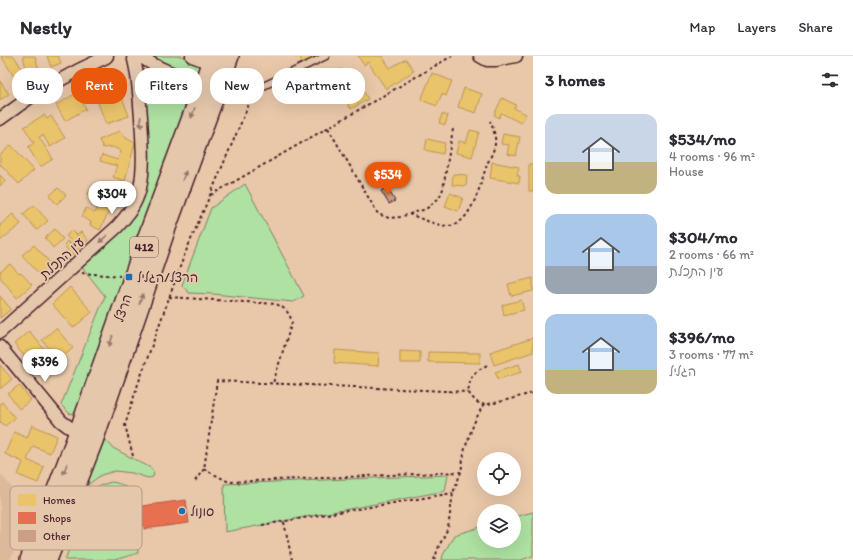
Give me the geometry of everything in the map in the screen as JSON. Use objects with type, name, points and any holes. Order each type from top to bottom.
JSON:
[{"type":"main road","name":"הרצל","points":[[63,486],[86,435],[166,228],[229,56]]},
{"type":"main road","name":"הרצל","points":[[70,486],[134,276],[204,85],[212,59]]},
{"type":"main road","name":"הרצל","points":[[30,560],[34,550]]},
{"type":"main road","name":"הרצל","points":[[47,560],[50,550]]},
{"type":"street","points":[[0,119],[36,94],[107,56]]},
{"type":"street","name":"עין התכלת","points":[[0,332],[117,227],[129,213],[140,188],[143,165],[138,74],[133,56]]},
{"type":"street","points":[[140,56],[148,62],[163,69],[204,85]]},
{"type":"street","points":[[192,56],[212,59]]},
{"type":"street","points":[[480,56],[487,60],[496,60],[516,56]]},
{"type":"street","points":[[0,346],[61,421],[69,427],[86,435]]},
{"type":"lane","points":[[264,86],[326,56]]},
{"type":"path","points":[[210,196],[452,56]]},
{"type":"path","points":[[133,456],[125,424],[184,256],[249,104]]},
{"type":"path","points":[[408,214],[442,225],[453,226],[462,220],[477,194],[495,145],[494,132],[490,121]]},
{"type":"path","points":[[328,128],[378,214],[389,218],[400,217],[426,209],[439,198],[443,190],[453,129]]},
{"type":"path","points":[[67,272],[134,276]]},
{"type":"path","points":[[169,297],[276,304],[284,308],[289,314],[292,322],[273,384]]},
{"type":"path","points":[[487,364],[475,372],[470,381],[468,392],[475,401],[483,405],[533,393]]},
{"type":"path","points":[[195,481],[204,469],[217,381],[468,392]]},
{"type":"path","points":[[434,560],[448,528],[453,493],[461,472],[466,448],[474,423],[483,405]]},
{"type":"path","points":[[204,469],[229,482],[461,472]]},
{"type":"path","points":[[262,525],[453,493]]},
{"type":"path","points":[[284,522],[292,560]]},
{"type":"shaded area","points":[[0,473],[11,486],[10,550],[15,550],[10,560],[0,560]]},
{"type":"green space","points":[[147,56],[182,56],[208,64],[202,77],[202,68],[172,68]]},
{"type":"green space","points":[[140,104],[191,104],[79,412],[70,414],[61,405],[105,296],[82,267],[128,224],[138,203]]},
{"type":"green space","points":[[245,184],[304,296],[294,302],[189,293],[182,285],[211,208]]},
{"type":"green space","points":[[105,439],[113,448],[151,468],[154,473],[153,477],[148,478],[132,473],[115,471],[101,475],[85,486]]},
{"type":"green space","points":[[448,475],[445,491],[225,532],[224,484]]},
{"type":"green space","points":[[111,482],[124,486],[99,486]]},
{"type":"green space","points":[[533,512],[533,556],[521,560],[442,560],[443,555],[454,535],[477,528],[477,548],[521,548],[521,515]]},
{"type":"green space","points":[[69,550],[138,550],[138,553],[115,560],[65,560]]},
{"type":"building: Homes","points":[[1,56],[14,56],[22,68],[12,68],[12,73]]},
{"type":"building: Homes","points":[[23,56],[35,56],[38,68],[26,68]]},
{"type":"building: Homes","points":[[47,56],[58,56],[61,63],[51,67]]},
{"type":"building: Homes","points":[[299,56],[317,56],[303,63]]},
{"type":"building: Homes","points":[[358,56],[382,56],[390,68],[406,59],[414,71],[386,89],[368,62],[364,65]]},
{"type":"building: Homes","points":[[432,73],[452,81],[446,96],[442,94],[437,106],[421,100]]},
{"type":"building: Homes","points":[[0,81],[9,94],[0,100]]},
{"type":"building: Homes","points":[[464,88],[482,94],[476,113],[458,107]]},
{"type":"building: Homes","points":[[71,96],[71,104],[83,104],[86,109],[65,121],[56,105],[63,104],[63,101]]},
{"type":"building: Homes","points":[[502,98],[516,105],[514,108],[526,114],[521,123],[501,113],[499,118],[494,115]]},
{"type":"building: Homes","points":[[98,104],[124,104],[129,116],[106,124]]},
{"type":"building: Homes","points":[[348,104],[360,104],[351,109]]},
{"type":"building: Homes","points":[[442,114],[448,116],[445,125],[439,123]]},
{"type":"building: Homes","points":[[44,115],[47,119],[51,116],[65,138],[50,147],[43,135],[39,137],[53,159],[40,167],[28,147],[34,143],[24,127]]},
{"type":"building: Homes","points":[[470,130],[479,132],[472,157],[456,153],[459,141],[466,143]]},
{"type":"building: Homes","points":[[120,131],[126,138],[135,143],[125,181],[113,177],[117,166],[100,161],[102,155],[118,160],[121,151],[113,147],[103,148],[99,140]]},
{"type":"building: Homes","points":[[503,134],[520,137],[516,156],[507,154],[509,145],[501,144]]},
{"type":"building: Homes","points":[[427,139],[445,143],[443,154],[425,150]]},
{"type":"building: Homes","points":[[11,145],[34,170],[19,184],[1,165],[0,166],[0,155]]},
{"type":"building: Homes","points":[[492,162],[519,167],[517,176],[520,176],[519,183],[490,178]]},
{"type":"building: Homes","points":[[529,164],[533,164],[533,191],[529,191]]},
{"type":"building: Homes","points":[[453,174],[467,175],[466,186],[452,185]]},
{"type":"building: Homes","points":[[0,175],[6,181],[0,186]]},
{"type":"building: Homes","points":[[93,185],[116,196],[100,230],[90,225],[91,222],[82,217],[86,208],[95,213],[101,200],[88,194]]},
{"type":"building: Homes","points":[[58,188],[66,195],[57,204],[49,196]]},
{"type":"building: Homes","points":[[450,193],[463,198],[458,211],[445,206]]},
{"type":"building: Homes","points":[[34,205],[48,221],[37,230],[23,214]]},
{"type":"building: Homes","points":[[13,214],[21,224],[0,241],[0,225]]},
{"type":"building: Homes","points":[[55,229],[63,239],[53,248],[45,238]]},
{"type":"building: Homes","points":[[72,230],[77,235],[81,232],[88,240],[71,255],[64,245],[67,241],[70,244],[73,242],[66,236]]},
{"type":"building: Homes","points":[[34,245],[55,268],[46,276],[42,272],[39,274],[22,255]]},
{"type":"building: Homes","points":[[10,264],[32,285],[17,298],[0,277],[0,272]]},
{"type":"building: Homes","points":[[533,278],[533,291],[511,296],[508,284]]},
{"type":"building: Homes","points":[[70,287],[92,312],[73,328],[52,304]]},
{"type":"building: Homes","points":[[0,296],[11,309],[0,318]]},
{"type":"building: Homes","points":[[521,300],[524,310],[504,315],[502,305]]},
{"type":"building: Homes","points":[[56,328],[73,348],[59,360],[42,340]]},
{"type":"building: Homes","points":[[29,331],[45,350],[30,363],[14,344]]},
{"type":"building: Homes","points":[[533,338],[533,352],[494,365],[490,352]]},
{"type":"building: Homes","points":[[335,350],[379,353],[378,366],[334,363]]},
{"type":"building: Homes","points":[[400,351],[420,352],[420,363],[400,363]]},
{"type":"building: Homes","points":[[428,352],[480,353],[480,363],[428,362]]},
{"type":"building: Homes","points":[[519,364],[522,372],[498,379],[495,372]]},
{"type":"building: Homes","points":[[0,365],[12,379],[0,389]]},
{"type":"building: Homes","points":[[19,385],[31,400],[19,409],[8,394]]},
{"type":"building: Homes","points":[[2,402],[15,418],[5,426],[1,422],[0,423],[0,403]]},
{"type":"building: Homes","points":[[32,425],[57,436],[50,453],[33,446],[27,460],[44,467],[38,483],[18,475],[23,462],[5,454],[14,432],[27,438]]},
{"type":"building: Shops","points":[[186,500],[189,523],[144,529],[142,506]]},
{"type":"building: Other","points":[[387,187],[395,201],[389,204],[381,191]]},
{"type":"place","name":"הרצל/הגליל","points":[[129,277]]},
{"type":"place","name":"סונול","points":[[182,511]]}]
